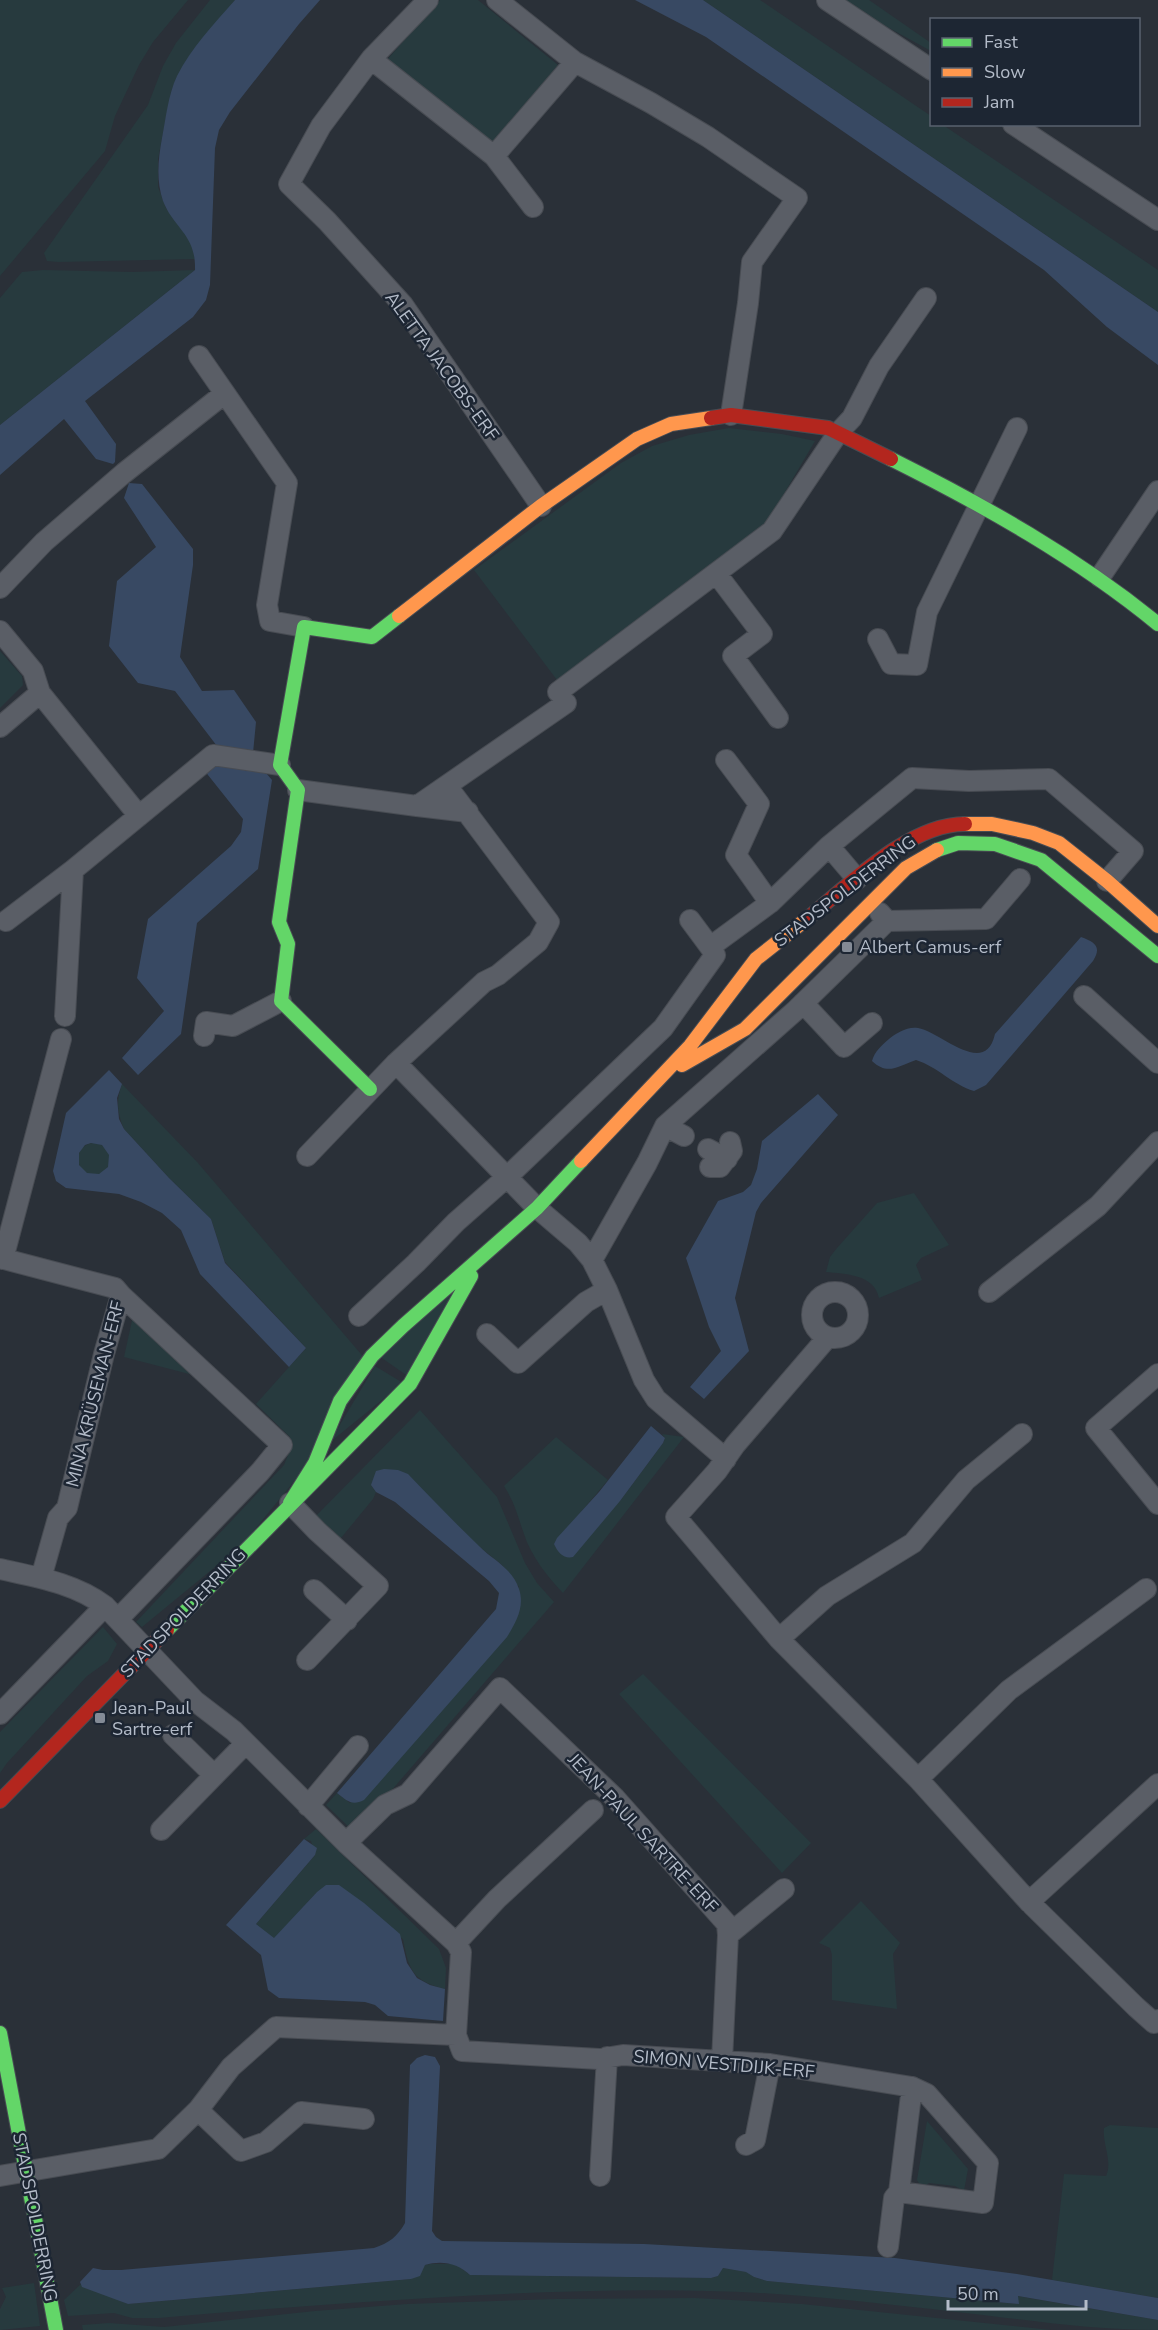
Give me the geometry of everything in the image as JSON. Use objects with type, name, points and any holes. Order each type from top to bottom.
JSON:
[{"type":"street","name":"ALETTA JACOBS-ERF","points":[[428,0],[371,59],[321,126],[290,184],[403,305],[541,506]]},
{"type":"street","points":[[497,0],[575,62],[708,137],[797,198],[752,262],[731,415]]},
{"type":"street","points":[[831,2],[930,69]]},
{"type":"street","points":[[371,59],[494,156],[533,207]]},
{"type":"street","points":[[494,156],[575,62]]},
{"type":"street","points":[[1016,126],[1158,220]]},
{"type":"street","points":[[417,806],[447,786],[562,697],[772,531],[838,433],[852,418],[879,366],[926,297]]},
{"type":"street","points":[[199,356],[286,483],[267,605],[270,621],[372,637],[541,506],[637,440],[670,424],[731,415],[828,428],[981,504],[1100,577],[1158,624]]},
{"type":"street","points":[[0,588],[44,542],[224,394]]},
{"type":"street","points":[[878,639],[891,664],[917,665],[927,612],[1017,428]]},
{"type":"street","points":[[1100,577],[1158,491]]},
{"type":"street","points":[[716,573],[762,634],[733,656],[778,718]]},
{"type":"street","points":[[281,1001],[288,944],[279,922],[298,790],[280,765],[304,627]]},
{"type":"street","points":[[0,631],[33,671],[40,693],[139,816]]},
{"type":"street","points":[[0,727],[40,693]]},
{"type":"street","points":[[6,921],[74,870],[213,755],[280,765]]},
{"type":"street","points":[[726,760],[759,804],[736,855],[770,903]]},
{"type":"street","points":[[710,947],[770,903],[830,846],[912,778],[969,781],[1049,779],[1133,851],[1107,881]]},
{"type":"street","points":[[307,1156],[396,1063],[484,982],[498,975],[538,942],[549,922],[447,786]]},
{"type":"street","points":[[298,790],[468,812]]},
{"type":"street","name":"STADSPOLDERRING","points":[[290,1503],[320,1452],[340,1401],[372,1356],[537,1208],[690,1046],[756,959],[889,853],[924,832],[953,824],[992,824],[1033,833],[1059,843],[1158,926]]},
{"type":"street","name":"STADSPOLDERRING","points":[[665,1074],[745,1029],[906,868],[933,851],[958,843],[995,844],[1041,860],[1097,903],[1158,956]]},
{"type":"street","points":[[830,846],[857,879]]},
{"type":"street","points":[[65,1016],[74,870]]},
{"type":"street","points":[[592,1260],[647,1162],[664,1126],[799,1007],[887,921],[986,920],[1020,879]]},
{"type":"street","points":[[871,905],[887,921]]},
{"type":"street","points":[[359,1316],[663,1028],[715,956],[690,920]]},
{"type":"street","points":[[1084,996],[1158,1064]]},
{"type":"street","points":[[204,1036],[207,1022],[233,1026],[281,1001]]},
{"type":"street","points":[[281,1001],[370,1089]]},
{"type":"street","points":[[799,1007],[844,1047],[872,1023]]},
{"type":"street","points":[[2,1259],[61,1039]]},
{"type":"street","points":[[396,1063],[537,1208],[573,1239],[592,1260],[607,1290],[644,1380],[656,1399],[726,1459]]},
{"type":"street","points":[[664,1126],[684,1136]]},
{"type":"street","points":[[989,1292],[1098,1206],[1158,1142]]},
{"type":"street","name":"MINA KRÜSEMAN-ERF","points":[[2,1259],[115,1288],[121,1295],[104,1354],[67,1508],[58,1518],[41,1578]]},
{"type":"street","name":"STADSPOLDERRING","points":[[0,1801],[290,1503],[410,1384],[480,1259]]},
{"type":"street","points":[[487,1334],[518,1363],[586,1302],[607,1290]]},
{"type":"street","points":[[0,1714],[260,1472],[282,1445],[121,1295]]},
{"type":"street","points":[[827,1338],[676,1517],[779,1639],[918,1779],[1029,1902],[1136,2007],[1154,2023],[1158,2020]]},
{"type":"street","points":[[1158,1374],[1096,1428],[1158,1504]]},
{"type":"street","points":[[779,1639],[827,1596],[914,1543],[966,1480],[1022,1434]]},
{"type":"street","points":[[290,1503],[317,1531],[378,1586],[307,1660]]},
{"type":"street","points":[[0,1569],[41,1578],[88,1593],[111,1613],[195,1701],[234,1731],[346,1844],[456,1943],[461,1952],[456,2035],[276,2027],[231,2067],[198,2110],[158,2149],[0,2176]]},
{"type":"street","points":[[918,1779],[1008,1690],[1146,1589]]},
{"type":"street","points":[[314,1590],[347,1620]]},
{"type":"street","name":"JEAN-PAUL SARTRE-ERF","points":[[346,1844],[385,1805],[408,1794],[500,1689],[615,1798],[727,1924],[722,2061]]},
{"type":"street","points":[[173,1735],[214,1775]]},
{"type":"street","points":[[161,1830],[246,1743]]},
{"type":"street","points":[[308,1806],[358,1746]]},
{"type":"street","points":[[1029,1902],[1158,1784]]},
{"type":"street","name":"JEAN-PAUL SARTRE-ERF","points":[[456,1943],[489,1907],[593,1810]]},
{"type":"street","points":[[728,1935],[784,1889]]},
{"type":"street","name":"STADSPOLDERRING","points":[[0,2033],[56,2330]]},
{"type":"street","name":"SIMON VESTDIJK-ERF","points":[[456,2035],[462,2051],[599,2059],[623,2055],[770,2064],[912,2087],[927,2094],[988,2163],[983,2204],[899,2192]]},
{"type":"street","name":"SIMON VESTDIJK-ERF","points":[[600,2176],[607,2056]]},
{"type":"street","points":[[746,2145],[755,2140],[770,2064]]},
{"type":"street","points":[[888,2247],[894,2198],[899,2192],[912,2087]]},
{"type":"street","points":[[198,2110],[241,2151],[266,2142],[301,2112],[363,2119]]},
{"type":"green space","points":[[0,0],[188,0],[153,42],[139,65],[115,116],[105,151],[0,276]]},
{"type":"green space","points":[[210,0],[235,0],[193,52],[177,77],[171,92],[158,159],[158,187],[166,208],[190,240],[195,259],[47,261],[44,253],[148,105],[163,66],[176,43]]},
{"type":"green space","points":[[440,0],[478,0],[558,65],[492,146],[385,62]]},
{"type":"green space","points":[[703,0],[760,0],[930,115],[930,126],[944,126],[1158,270],[1158,312]]},
{"type":"green space","points":[[838,0],[869,0],[930,42],[930,50]]},
{"type":"green space","points":[[43,270],[132,272],[195,270],[0,425],[0,298],[22,272]]},
{"type":"green space","points":[[729,428],[782,434],[815,441],[765,526],[557,680],[474,570],[621,463],[652,446],[689,435]]},
{"type":"green space","points":[[0,651],[22,676],[23,685],[0,708]]},
{"type":"green space","points":[[122,1084],[198,1163],[366,1360],[317,1453],[243,1544],[142,1627],[136,1622],[284,1465],[290,1450],[290,1437],[256,1404],[306,1348],[225,1262],[211,1219],[124,1129],[118,1106]]},
{"type":"green space","points":[[94,1143],[105,1148],[110,1159],[105,1170],[94,1175],[83,1170],[78,1159],[83,1148]]},
{"type":"green space","points":[[914,1193],[949,1245],[921,1258],[916,1265],[922,1280],[879,1298],[876,1290],[865,1280],[850,1275],[826,1272],[830,1257],[877,1203]]},
{"type":"green space","points":[[467,1276],[409,1377],[379,1356]]},
{"type":"green space","points":[[133,1316],[193,1375],[124,1357]]},
{"type":"green space","points":[[375,1366],[403,1383],[329,1443]]},
{"type":"green space","points":[[420,1410],[497,1497],[525,1563],[537,1583],[554,1602],[359,1828],[352,1830],[326,1805],[337,1793],[350,1803],[519,1587],[502,1565],[481,1548],[371,1485],[376,1492],[373,1499],[336,1544],[311,1521]]},
{"type":"green space","points":[[662,1434],[684,1437],[563,1593],[535,1558],[504,1486],[556,1437],[608,1480],[554,1544],[620,1501],[663,1443],[665,1438]]},
{"type":"green space","points":[[103,1627],[117,1644],[108,1661],[87,1676],[0,1773],[0,1732]]},
{"type":"green space","points":[[643,1674],[811,1843],[782,1873],[619,1694]]},
{"type":"green space","points":[[316,1829],[439,1949],[446,1968],[445,1989],[426,1982],[414,1973],[410,1967],[403,1939],[317,1892],[274,1939],[256,1924],[315,1855],[311,1841],[304,1839]]},
{"type":"green space","points":[[861,1901],[900,1943],[893,1954],[897,2009],[832,2000],[832,1955],[830,1948],[819,1943]]},
{"type":"green space","points":[[927,2121],[968,2169],[964,2191],[955,2186],[929,2183],[922,2188],[917,2180]]},
{"type":"green space","points":[[1110,2125],[1158,2128],[1158,2298],[1052,2280],[1064,2174],[1106,2176],[1108,2159],[1104,2128]]},
{"type":"green space","points":[[456,2264],[470,2275],[711,2278],[718,2276],[723,2268],[747,2272],[767,2281],[1018,2304],[1017,2296],[1158,2320],[1158,2330],[1114,2329],[906,2306],[736,2292],[611,2291],[486,2295],[302,2306],[159,2318],[132,2318],[114,2313],[68,2316],[64,2300],[81,2284],[128,2304],[411,2279],[425,2265]]},
{"type":"green space","points":[[34,2283],[40,2326],[0,2330],[0,2309],[6,2297],[2,2288]]},
{"type":"green space","points":[[695,2298],[802,2304],[1051,2330],[83,2330],[82,2325],[109,2323],[164,2327],[407,2304],[556,2299]]},
{"type":"water","points":[[235,0],[320,0],[230,112],[219,130],[215,148],[210,285],[206,300],[193,317],[85,401],[116,444],[113,464],[96,459],[64,419],[0,475],[0,425],[195,270],[192,248],[163,201],[158,170],[161,146],[169,99],[177,76],[196,46]]},
{"type":"water","points":[[635,0],[703,0],[1158,312],[1158,365],[1107,327],[1044,270],[706,37]]},
{"type":"water","points":[[129,483],[142,484],[193,549],[193,565],[180,657],[202,691],[234,690],[256,722],[253,753],[220,750],[175,691],[138,683],[109,646],[117,581],[156,547],[124,498]]},
{"type":"water","points":[[213,764],[266,773],[272,780],[258,869],[197,923],[181,1034],[138,1075],[122,1058],[164,1011],[137,978],[148,919],[231,846],[241,832],[243,819],[204,770]]},
{"type":"water","points":[[1081,937],[1096,946],[1097,952],[1093,961],[986,1085],[974,1091],[916,1060],[888,1069],[872,1061],[879,1049],[892,1037],[910,1028],[928,1031],[961,1049],[982,1052],[990,1047],[995,1034]]},
{"type":"water","points":[[109,1070],[122,1084],[117,1098],[119,1119],[124,1129],[211,1219],[225,1263],[306,1348],[289,1367],[200,1274],[181,1230],[162,1213],[119,1194],[66,1188],[56,1181],[53,1171],[66,1113]],"holes":[[[91,1143],[102,1145],[109,1155],[108,1167],[99,1174],[87,1173],[79,1165],[79,1153],[85,1145]]]},
{"type":"water","points":[[818,1094],[838,1115],[761,1203],[756,1212],[735,1298],[749,1351],[704,1399],[690,1387],[721,1351],[709,1327],[686,1258],[718,1201],[743,1192],[751,1185],[757,1169],[762,1141]]},
{"type":"water","points":[[651,1426],[665,1438],[663,1443],[620,1501],[573,1557],[562,1555],[554,1544],[557,1538],[599,1492]]},
{"type":"water","points":[[398,1470],[408,1474],[484,1551],[507,1570],[516,1582],[521,1602],[516,1620],[507,1637],[364,1800],[353,1803],[337,1793],[496,1609],[499,1593],[489,1581],[395,1502],[376,1492],[371,1485],[376,1471]]},
{"type":"water","points":[[304,1839],[317,1848],[315,1855],[256,1924],[274,1938],[317,1892],[326,1885],[339,1885],[400,1934],[407,1963],[417,1978],[445,1989],[443,2021],[388,2016],[375,2005],[365,2002],[279,1998],[268,1990],[261,1955],[226,1925]]},
{"type":"water","points":[[425,2055],[435,2057],[440,2066],[432,2231],[442,2241],[644,2244],[895,2258],[1017,2274],[1158,2298],[1158,2320],[1018,2296],[1019,2304],[767,2281],[746,2272],[723,2268],[718,2276],[711,2278],[470,2275],[455,2265],[437,2263],[425,2265],[420,2276],[411,2279],[128,2304],[82,2287],[80,2282],[93,2268],[121,2270],[374,2248],[388,2242],[396,2236],[405,2223],[410,2065],[417,2058]]},
{"type":"traffic: fast","points":[[891,459],[1029,534],[1095,577],[1158,624]]},
{"type":"traffic: fast","points":[[370,1089],[281,1001],[288,944],[279,922],[298,790],[280,765],[304,627],[372,637],[399,616]]},
{"type":"traffic: fast","points":[[937,850],[958,843],[995,844],[1041,860],[1158,956]]},
{"type":"traffic: fast","points":[[290,1503],[315,1463],[340,1401],[372,1356],[537,1208],[581,1161]]},
{"type":"traffic: fast","points":[[167,1630],[410,1384],[471,1276]]},
{"type":"traffic: fast","points":[[0,2033],[56,2330]]},
{"type":"traffic: slow","points":[[399,616],[541,506],[637,439],[671,424],[711,418]]},
{"type":"traffic: slow","points":[[965,824],[992,824],[1033,833],[1059,843],[1158,926]]},
{"type":"traffic: slow","points":[[682,1065],[745,1029],[906,868],[937,850]]},
{"type":"traffic: slow","points":[[581,1161],[690,1046],[756,959],[808,918]]},
{"type":"traffic: jam","points":[[711,418],[731,415],[828,428],[891,459]]},
{"type":"traffic: jam","points":[[808,918],[861,873],[902,845],[923,834],[944,827],[965,824]]},
{"type":"traffic: jam","points":[[0,1801],[167,1630]]},
{"type":"place","name":"Albert Camus-erf","points":[[847,947]]},
{"type":"place","name":"Jean-Paul Sartre-erf","points":[[100,1718]]}]
